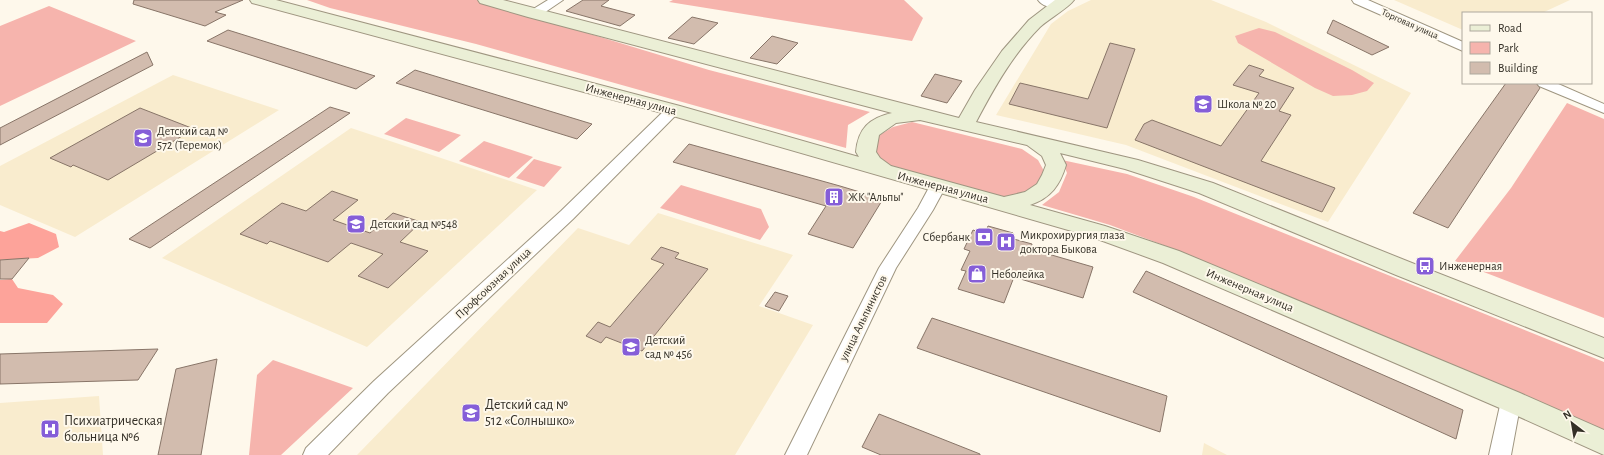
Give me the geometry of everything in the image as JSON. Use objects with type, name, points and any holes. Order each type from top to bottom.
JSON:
[{"type":"main road","name":"Инженерная улица","points":[[258,0],[673,110],[1097,231],[1171,257],[1511,401],[1604,443]]},
{"type":"main road","points":[[486,0],[534,14],[926,116],[1030,139],[1131,164],[1206,188],[1404,269],[1604,348]]},
{"type":"main road","points":[[965,125],[1002,65],[1031,26],[1055,2]]},
{"type":"main road","points":[[885,171],[873,162],[866,152],[870,132],[890,119],[903,116],[926,116]]},
{"type":"main road","points":[[1006,204],[1033,198],[1048,186],[1052,179],[1056,165],[1050,154],[1030,139]]},
{"type":"street","points":[[534,14],[557,0]]},
{"type":"street","name":"Торговая улица","points":[[1358,0],[1462,47]]},
{"type":"street","points":[[1546,84],[1604,109]]},
{"type":"street","name":"Профсоюзная улица","points":[[314,455],[381,387],[567,215],[673,110]]},
{"type":"street","name":"улица Альпинистов","points":[[796,455],[882,280],[887,266],[932,200],[938,186]]},
{"type":"street","points":[[1500,455],[1511,401]]},
{"type":"shaded area","name":"Школа № 20","points":[[1091,0],[1211,0],[1266,22],[1411,93],[1328,222],[1126,145],[996,115],[1051,24],[1068,11]]},
{"type":"shaded area","points":[[1394,0],[1570,0],[1544,12],[1462,12],[1462,30]]},
{"type":"shaded area","name":"Детский сад № 572 (Теремок)","points":[[173,75],[279,110],[75,237],[0,205],[0,166]]},
{"type":"shaded area","name":"Детский сад №548","points":[[351,128],[537,190],[367,347],[162,258]]},
{"type":"shaded area","name":"Детский сад № 456","points":[[658,213],[793,255],[759,306],[813,325],[735,455],[357,455],[578,228],[629,245]]},
{"type":"shaded area","points":[[29,223],[56,234],[59,247],[38,258],[0,260],[0,231],[4,232]]},
{"type":"shaded area","points":[[12,279],[18,288],[53,295],[63,304],[47,323],[0,323],[0,280]]},
{"type":"shaded area","name":"Психиатрическая больница №6","points":[[99,396],[103,455],[0,455],[0,403]]},
{"type":"shaded area","points":[[1204,443],[1227,455],[1202,455]]},
{"type":"green space","points":[[307,0],[478,0],[709,70],[870,112],[848,125],[846,148],[476,44],[330,8]]},
{"type":"green space","points":[[673,0],[904,0],[923,18],[912,41],[669,2]]},
{"type":"green space","points":[[49,6],[136,41],[0,106],[0,26]]},
{"type":"green space","points":[[1259,28],[1275,32],[1352,70],[1374,83],[1367,91],[1352,95],[1333,96],[1315,88],[1238,43],[1235,36]]},
{"type":"green space","points":[[1567,103],[1604,119],[1604,318],[1455,261],[1511,188]]},
{"type":"green space","points":[[406,118],[461,135],[439,152],[384,134]]},
{"type":"green space","points":[[912,122],[1022,149],[1038,160],[1044,171],[1037,189],[1018,197],[1002,196],[886,166],[875,156],[878,136],[893,127]]},
{"type":"green space","points":[[484,141],[533,157],[509,178],[459,161]]},
{"type":"green space","points":[[534,159],[562,167],[544,187],[516,178]]},
{"type":"green space","points":[[1062,160],[1127,174],[1194,197],[1604,362],[1604,435],[1179,251],[1110,225],[1042,205],[1059,192],[1067,173]]},
{"type":"green space","points":[[681,185],[761,209],[769,227],[760,240],[660,208]]},
{"type":"green space","points":[[273,360],[353,388],[281,455],[249,455],[257,375]]},
{"type":"building","points":[[134,0],[243,0],[215,12],[226,15],[205,26],[133,4]]},
{"type":"building","points":[[583,0],[609,0],[601,6],[635,15],[620,26],[566,11]]},
{"type":"building","points":[[692,17],[718,23],[694,44],[668,38]]},
{"type":"building","points":[[1333,20],[1389,47],[1372,55],[1327,33]]},
{"type":"building","points":[[228,30],[375,76],[356,89],[207,41]]},
{"type":"building","points":[[772,36],[798,43],[777,64],[750,58]]},
{"type":"building","points":[[1110,43],[1135,49],[1107,128],[1009,104],[1020,83],[1088,99]]},
{"type":"building","points":[[147,52],[153,65],[0,145],[0,128]]},
{"type":"building","points":[[1249,65],[1264,70],[1259,76],[1294,88],[1279,111],[1291,115],[1261,161],[1335,188],[1322,212],[1135,140],[1144,124],[1152,120],[1221,146],[1259,93],[1233,85]]},
{"type":"building","points":[[415,70],[592,124],[577,139],[396,83]]},
{"type":"building","points":[[935,74],[962,81],[947,103],[921,96]]},
{"type":"building","points":[[1505,84],[1537,84],[1540,88],[1448,228],[1413,213]]},
{"type":"building","points":[[330,107],[350,113],[150,248],[129,239]]},
{"type":"building","points":[[140,108],[194,129],[108,180],[73,165],[71,167],[50,158]]},
{"type":"building","name":"ЖК \"Альпы\"","points":[[689,144],[883,199],[853,248],[808,234],[826,206],[673,162]]},
{"type":"building","points":[[332,191],[358,200],[333,220],[370,233],[393,213],[421,222],[400,242],[428,251],[388,288],[358,276],[383,254],[351,243],[328,262],[270,241],[267,244],[240,234],[282,203],[306,211]]},
{"type":"building","points":[[988,226],[1013,233],[1010,238],[1032,244],[1031,249],[1093,267],[1083,298],[1014,277],[1004,303],[958,289],[966,271],[961,270],[970,251],[964,249],[973,230],[985,234]]},
{"type":"building","points":[[661,247],[679,253],[675,258],[708,269],[642,351],[606,337],[601,343],[586,336],[598,322],[610,327],[664,264],[651,259]]},
{"type":"building","points":[[29,258],[12,279],[0,279],[0,260]]},
{"type":"building","points":[[1146,271],[1463,410],[1456,439],[1133,292]]},
{"type":"building","points":[[775,292],[788,296],[779,311],[765,306]]},
{"type":"building","points":[[932,318],[1167,396],[1160,432],[917,348]]},
{"type":"building","points":[[158,349],[138,380],[0,384],[0,354]]},
{"type":"building","points":[[217,359],[201,455],[158,455],[176,369]]},
{"type":"building","points":[[879,414],[980,455],[881,455],[862,447]]},
{"type":"place","name":"Школа № 20","points":[[1203,104]]},
{"type":"place","name":"Детский сад № 572 (Теремок)","points":[[143,138]]},
{"type":"place","name":"ЖК \"Альпы\"","points":[[834,197]]},
{"type":"place","name":"Детский сад №548","points":[[356,224]]},
{"type":"place","name":"Сбербанк","points":[[984,237]]},
{"type":"place","name":"Микрохирургия глаза доктора Быкова","points":[[1006,242]]},
{"type":"place","name":"Инженерная","points":[[1425,266]]},
{"type":"place","name":"Неболейка","points":[[977,274]]},
{"type":"place","name":"Детский сад № 456","points":[[631,347]]},
{"type":"place","name":"Детский сад № 512 «Солнышко»","points":[[471,413]]},
{"type":"place","name":"Психиатрическая больница №6","points":[[50,429]]}]
